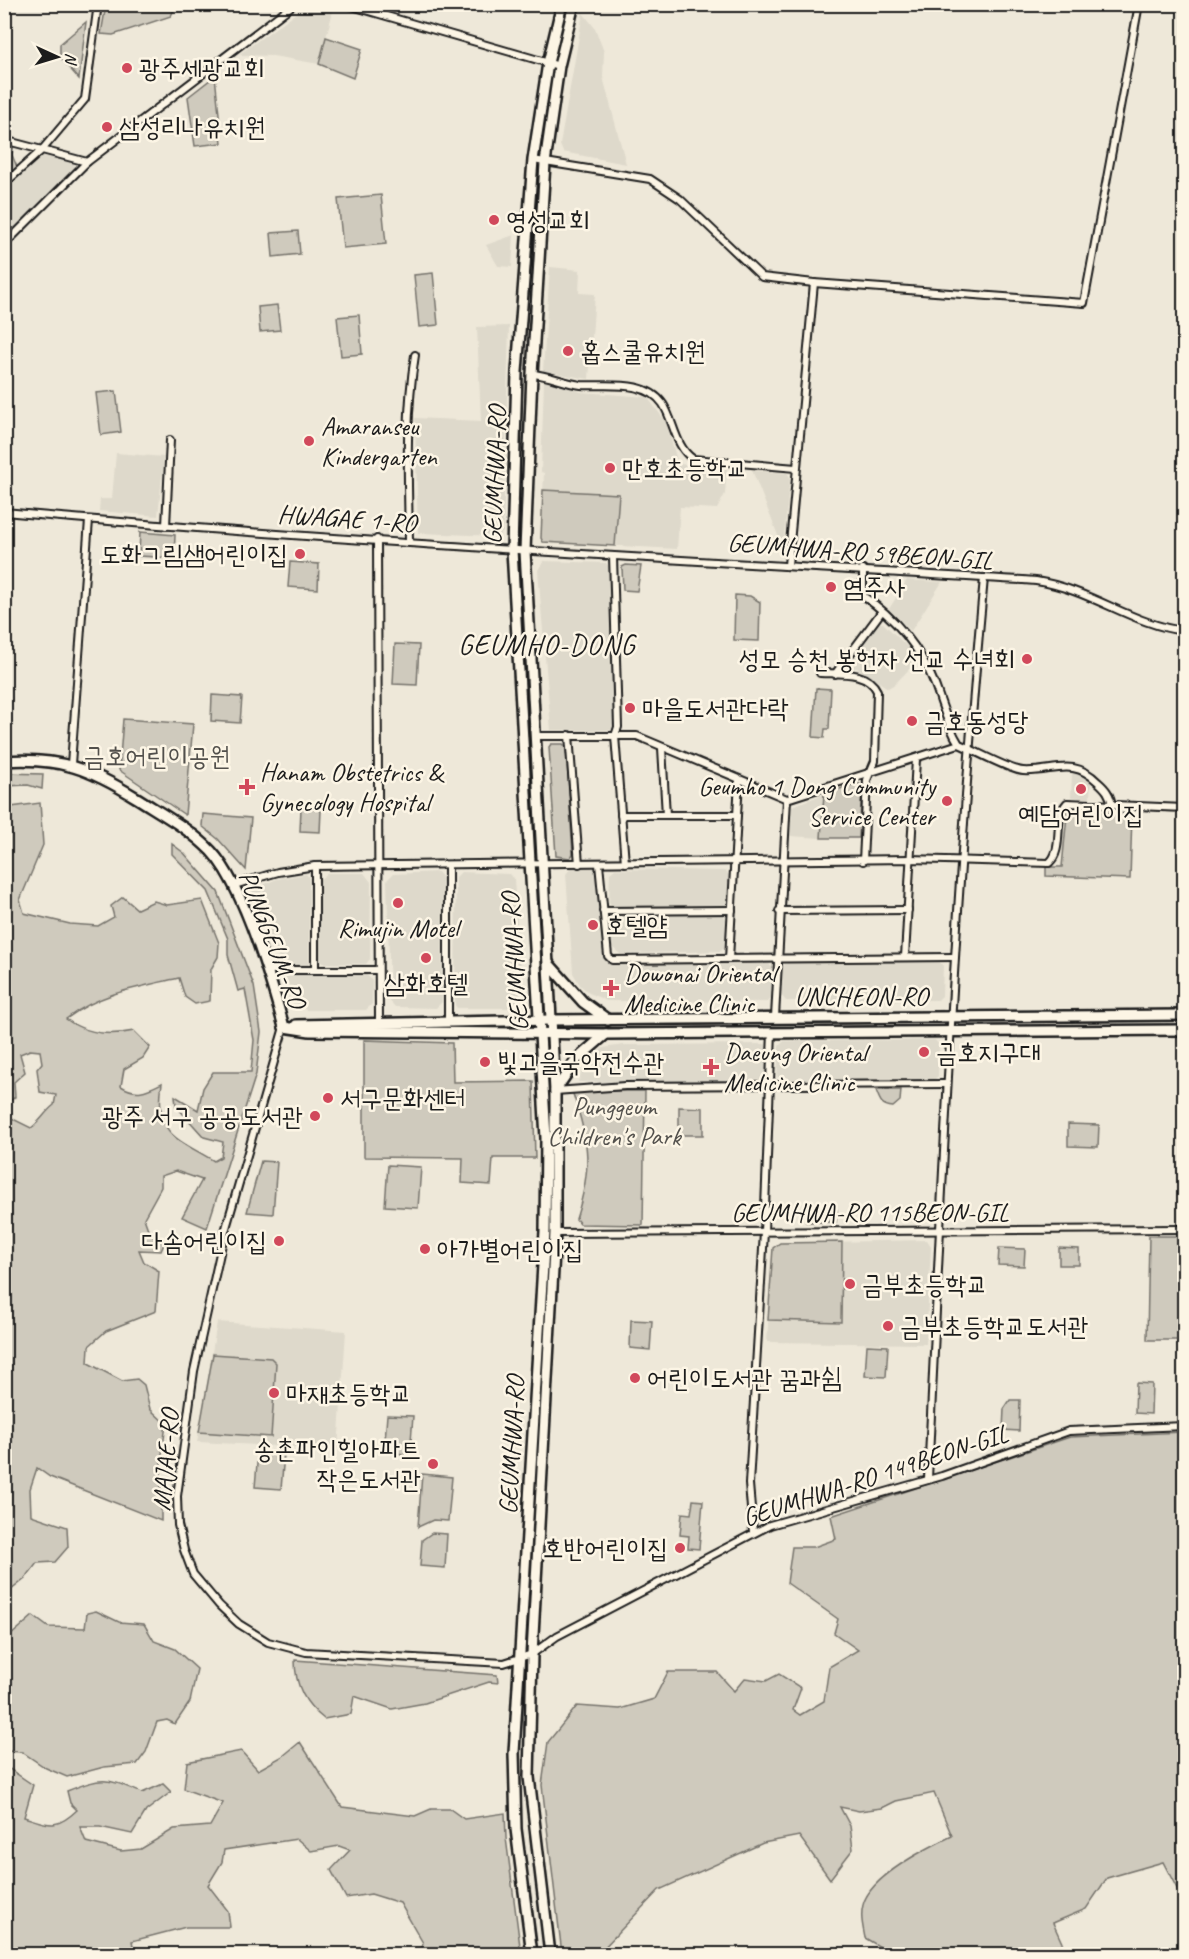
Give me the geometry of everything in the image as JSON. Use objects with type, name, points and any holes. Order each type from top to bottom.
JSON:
[{"type":"main road","name":"GEUMHWA-RO","points":[[532,1954],[516,1828],[514,1753],[545,1231],[546,1137],[512,550],[518,372],[533,160],[548,63],[561,4]]},
{"type":"main road","name":"GEUMHWA-RO","points":[[550,1954],[529,1777],[532,1654],[555,1233],[555,1091],[525,551],[532,374],[545,163],[559,66],[574,4]]},
{"type":"main road","name":"PUNGGEUM-RO","points":[[4,760],[33,759],[71,764],[101,775],[188,830],[212,852],[234,885],[267,970],[284,1027]]},
{"type":"main road","points":[[549,964],[583,1002],[608,1020]]},
{"type":"main road","name":"UNCHEON-RO","points":[[538,1021],[775,1017],[1185,1015]]},
{"type":"main road","name":"PUNGGEUM-RO","points":[[284,1027],[538,1021]]},
{"type":"main road","name":"PUNGGEUM-RO","points":[[284,1027],[310,1031],[539,1032]]},
{"type":"main road","name":"UNCHEON-RO","points":[[539,1032],[606,1034],[1185,1030]]},
{"type":"main road","points":[[555,1091],[576,1060],[606,1034]]},
{"type":"street","points":[[4,184],[42,150],[85,99],[98,4]]},
{"type":"street","points":[[4,245],[87,162],[294,4]]},
{"type":"street","points":[[345,4],[559,66]]},
{"type":"street","points":[[533,160],[650,178],[680,199],[762,277],[1084,303],[1138,4]]},
{"type":"street","points":[[4,140],[87,162]]},
{"type":"street","points":[[788,565],[814,283]]},
{"type":"street","points":[[409,542],[406,464],[415,355]]},
{"type":"street","points":[[532,374],[546,375],[579,384],[647,390],[657,397],[671,417],[682,450],[693,459],[796,468]]},
{"type":"street","points":[[166,526],[170,440]]},
{"type":"street","name":"HWAGAE 1-RO","points":[[4,512],[166,526],[525,551]]},
{"type":"street","points":[[71,764],[89,520]]},
{"type":"street","points":[[377,539],[379,1023]]},
{"type":"street","name":"GEUMHWA-RO 59BEON-GIL","points":[[525,551],[863,569],[1036,581],[1074,589],[1154,624],[1185,631]]},
{"type":"street","points":[[613,556],[618,727],[615,735],[625,863]]},
{"type":"street","points":[[863,569],[863,596],[882,611],[914,645],[934,682],[941,710],[959,744],[1022,771],[1058,766],[1091,774],[1110,794],[1112,805]]},
{"type":"street","points":[[928,1479],[949,1016],[959,860],[984,578]]},
{"type":"street","points":[[835,674],[882,611]]},
{"type":"street","points":[[820,673],[859,676],[877,688],[875,761],[867,780],[863,861]]},
{"type":"street","points":[[569,735],[579,864]]},
{"type":"street","points":[[534,736],[637,736],[787,799],[959,744]]},
{"type":"street","points":[[662,748],[666,815]]},
{"type":"street","points":[[905,957],[916,759]]},
{"type":"street","points":[[729,959],[739,780]]},
{"type":"street","points":[[775,1017],[779,911],[787,799]]},
{"type":"street","points":[[234,885],[278,872],[315,866],[734,863],[910,859],[1049,863],[1056,854],[1061,810],[1067,803],[1185,808]]},
{"type":"street","points":[[621,815],[737,815]]},
{"type":"street","points":[[600,864],[608,956],[612,960],[953,957]]},
{"type":"street","points":[[448,865],[448,1022]]},
{"type":"street","points":[[315,866],[315,970]]},
{"type":"street","points":[[603,911],[732,910]]},
{"type":"street","points":[[779,911],[908,910]]},
{"type":"street","points":[[267,970],[378,970]]},
{"type":"street","name":"MAJAE-RO","points":[[284,1027],[224,1235],[194,1371],[177,1496],[178,1525],[184,1550],[198,1581],[239,1624],[268,1642],[291,1650],[504,1663],[532,1654]]},
{"type":"street","points":[[753,1532],[749,1484],[764,1232],[772,1032]]},
{"type":"street","points":[[555,1091],[596,1086],[946,1084]]},
{"type":"street","name":"GEUMHWA-RO 115BEON-GIL","points":[[555,1233],[1185,1229]]},
{"type":"street","name":"GEUMHWA-RO 149BEON-GIL","points":[[532,1654],[557,1636],[753,1532],[928,1479],[1069,1431],[1185,1426]]},
{"type":"shaded area","points":[[307,5],[319,5],[333,11],[319,64],[273,56],[238,55]]},
{"type":"shaded area","points":[[583,13],[595,28],[604,52],[603,77],[626,164],[563,152],[560,145]]},
{"type":"shaded area","points":[[42,156],[71,161],[76,167],[5,239],[5,189]]},
{"type":"shaded area","points":[[514,235],[512,267],[498,266],[486,245]]},
{"type":"shaded area","name":"홉스쿨유치원","points":[[550,267],[580,270],[579,293],[595,294],[589,379],[543,371]]},
{"type":"shaded area","points":[[509,326],[503,532],[498,536],[418,533],[415,418],[481,421],[477,327]]},
{"type":"shaded area","name":"만호초등학교","points":[[544,380],[581,392],[647,397],[666,422],[678,464],[727,468],[725,494],[717,509],[680,507],[677,549],[543,542],[541,538],[544,473],[541,472]]},
{"type":"shaded area","points":[[116,453],[164,457],[158,516],[99,511],[100,499],[112,499]]},
{"type":"shaded area","points":[[752,470],[787,473],[790,477],[783,548]]},
{"type":"shaded area","points":[[544,561],[606,563],[609,567],[615,727],[612,730],[551,730],[538,570]]},
{"type":"shaded area","points":[[907,580],[942,582],[911,631],[889,609]]},
{"type":"shaded area","points":[[879,623],[883,623],[917,656],[917,661],[895,684],[888,688],[857,668],[847,668]]},
{"type":"shaded area","name":"예담어린이집","points":[[1072,771],[1085,775],[1091,781],[1090,799],[1071,797]]},
{"type":"shaded area","points":[[824,794],[821,838],[790,836],[792,806]]},
{"type":"shaded area","points":[[571,868],[594,868],[597,873],[604,960],[608,963],[769,964],[773,969],[772,997],[768,1002],[607,1001],[589,993],[580,985],[573,973],[566,874]]},
{"type":"shaded area","points":[[615,869],[725,871],[729,875],[728,903],[725,906],[612,906],[609,902],[610,873]]},
{"type":"shaded area","points":[[438,872],[443,878],[442,1002],[436,1008],[395,1007],[390,1001],[387,880],[393,874]]},
{"type":"shaded area","points":[[461,872],[509,874],[514,879],[521,985],[520,1003],[515,1008],[457,1008],[455,1005],[456,877]]},
{"type":"shaded area","points":[[328,873],[364,873],[371,882],[370,959],[366,964],[323,963],[318,957],[319,880]]},
{"type":"shaded area","points":[[306,874],[309,878],[309,966],[282,966],[251,893],[253,889],[277,879]]},
{"type":"shaded area","points":[[615,914],[723,914],[726,919],[725,947],[721,951],[620,954],[612,947],[611,918]]},
{"type":"shaded area","points":[[789,961],[939,961],[943,966],[942,996],[938,1000],[786,1001],[782,996],[783,966]]},
{"type":"shaded area","points":[[284,973],[367,975],[372,981],[372,1004],[366,1010],[306,1010],[295,1001]]},
{"type":"shaded area","points":[[935,1040],[939,1045],[938,1076],[934,1080],[782,1081],[777,1076],[779,1046],[784,1041]]},
{"type":"shaded area","points":[[765,1044],[767,1047],[766,1077],[758,1081],[578,1082],[583,1069],[603,1048],[624,1045]]},
{"type":"shaded area","name":"금부초등학교","points":[[927,1240],[931,1246],[926,1344],[767,1342],[773,1248],[780,1243]]},
{"type":"shaded area","name":"마재초등학교","points":[[217,1322],[346,1331],[338,1449],[197,1442]]},
{"type":"green space","points":[[106,4],[176,5],[171,16],[113,35],[101,34]]},
{"type":"green space","points":[[86,22],[79,79],[60,57],[60,44]]},
{"type":"green space","points":[[326,37],[362,49],[353,78],[319,64]]},
{"type":"green space","points":[[215,76],[222,143],[195,146],[188,97]]},
{"type":"green space","points":[[13,148],[12,155],[17,167],[5,178],[5,155]]},
{"type":"green space","points":[[381,195],[386,244],[343,248],[338,199]]},
{"type":"green space","points":[[298,231],[300,254],[273,257],[271,233]]},
{"type":"green space","points":[[433,273],[438,325],[419,327],[414,275]]},
{"type":"green space","points":[[277,305],[280,330],[260,332],[258,307]]},
{"type":"green space","points":[[359,315],[362,354],[341,356],[337,317]]},
{"type":"green space","points":[[116,391],[121,432],[101,435],[96,393]]},
{"type":"green space","points":[[543,490],[619,494],[615,546],[543,542],[541,538]]},
{"type":"green space","points":[[140,532],[175,535],[174,558],[139,556]]},
{"type":"green space","points":[[290,562],[319,564],[318,589],[288,587]]},
{"type":"green space","points":[[641,566],[637,591],[623,590],[622,567]]},
{"type":"green space","points":[[735,595],[750,596],[760,602],[759,641],[734,640]]},
{"type":"green space","points":[[395,644],[419,645],[417,685],[393,684]]},
{"type":"green space","points":[[816,688],[831,689],[829,729],[825,729],[824,738],[813,737]]},
{"type":"green space","points":[[212,695],[242,697],[240,723],[211,721]]},
{"type":"green space","name":"금호어린이공원","points":[[123,719],[193,724],[185,815],[119,770]]},
{"type":"green space","points":[[551,744],[563,744],[566,747],[573,854],[570,858],[556,856],[549,747]]},
{"type":"green space","points":[[4,773],[43,774],[42,789],[28,785],[5,786]]},
{"type":"green space","points":[[858,783],[862,786],[859,838],[821,838],[824,794]]},
{"type":"green space","points":[[40,803],[43,845],[20,900],[24,913],[70,924],[98,926],[114,917],[111,906],[123,897],[137,909],[154,901],[167,905],[202,900],[219,943],[218,957],[211,969],[210,1001],[195,1004],[185,997],[179,978],[106,997],[66,1019],[90,1031],[116,1033],[134,1031],[150,1047],[143,1058],[124,1069],[121,1086],[137,1092],[162,1083],[161,1114],[171,1133],[214,1161],[221,1157],[223,1142],[204,1137],[176,1106],[175,1096],[198,1110],[203,1088],[213,1072],[251,1072],[254,1040],[245,989],[238,991],[228,955],[228,939],[208,891],[172,854],[172,844],[184,853],[218,892],[254,986],[261,1032],[256,1074],[207,1228],[182,1217],[202,1180],[176,1171],[161,1176],[161,1187],[144,1218],[149,1232],[164,1244],[161,1251],[139,1250],[144,1262],[159,1271],[156,1311],[106,1331],[89,1346],[88,1363],[122,1381],[137,1379],[144,1385],[150,1409],[166,1424],[161,1462],[161,1521],[50,1477],[37,1468],[30,1489],[31,1515],[67,1527],[68,1547],[55,1562],[37,1563],[25,1579],[10,1591],[5,1619],[5,1119],[7,1116],[31,1128],[54,1105],[56,1095],[40,1092],[37,1069],[42,1063],[40,1051],[30,1050],[20,1054],[25,1072],[14,1082],[15,1097],[5,1105],[4,808]]},
{"type":"green space","points":[[301,808],[321,810],[320,832],[300,831]]},
{"type":"green space","points":[[1070,810],[1132,814],[1130,879],[1046,876],[1046,867],[1062,867],[1067,815]]},
{"type":"green space","points":[[203,814],[251,818],[246,870],[218,839],[202,826]]},
{"type":"green space","points":[[364,1040],[452,1043],[453,1082],[533,1081],[535,1158],[493,1158],[491,1185],[462,1183],[463,1158],[364,1157]]},
{"type":"green space","points":[[876,1090],[901,1090],[900,1101],[893,1107],[883,1104]]},
{"type":"green space","name":"Punggeum Children's Park","points":[[576,1091],[645,1091],[643,1225],[580,1224],[576,1219],[585,1185],[587,1156],[583,1128],[573,1094]]},
{"type":"green space","points":[[679,1107],[703,1108],[703,1135],[679,1135]]},
{"type":"green space","points":[[1068,1124],[1099,1125],[1098,1147],[1068,1146]]},
{"type":"green space","points":[[261,1161],[277,1162],[273,1214],[247,1212]]},
{"type":"green space","points":[[388,1165],[421,1167],[418,1208],[385,1206]]},
{"type":"green space","points":[[806,1208],[837,1210],[836,1222],[806,1222]]},
{"type":"green space","points":[[1149,1236],[1184,1236],[1184,1340],[1147,1340]]},
{"type":"green space","points":[[842,1242],[841,1322],[768,1320],[773,1248],[780,1243]]},
{"type":"green space","points":[[999,1248],[1025,1249],[1024,1266],[998,1265]]},
{"type":"green space","points":[[1059,1248],[1079,1249],[1079,1265],[1059,1265]]},
{"type":"green space","points":[[631,1320],[652,1321],[650,1350],[630,1348]]},
{"type":"green space","points":[[867,1345],[888,1346],[886,1377],[865,1376]]},
{"type":"green space","points":[[213,1354],[271,1358],[276,1363],[271,1437],[199,1432]]},
{"type":"green space","points":[[1136,1383],[1152,1384],[1151,1414],[1135,1413]]},
{"type":"green space","points":[[1010,1400],[1020,1400],[1019,1431],[1003,1430],[1004,1409]]},
{"type":"green space","points":[[387,1415],[413,1416],[410,1454],[384,1453]]},
{"type":"green space","points":[[1184,1432],[1184,1902],[1163,1862],[1107,1878],[1086,1909],[1053,1923],[1067,1954],[892,1954],[865,1938],[863,1905],[876,1884],[888,1874],[915,1855],[952,1836],[934,1793],[896,1801],[882,1808],[859,1811],[840,1807],[850,1826],[853,1849],[830,1879],[799,1836],[763,1843],[659,1890],[598,1954],[562,1954],[542,1785],[548,1742],[577,1706],[620,1709],[654,1699],[668,1672],[717,1672],[734,1691],[745,1678],[766,1681],[779,1674],[801,1688],[793,1710],[800,1715],[824,1701],[829,1667],[858,1650],[834,1633],[838,1619],[787,1583],[792,1547],[814,1547],[836,1539],[831,1516],[1070,1437]]},
{"type":"green space","points":[[258,1452],[284,1454],[281,1489],[255,1487]]},
{"type":"green space","points":[[422,1474],[452,1477],[448,1521],[433,1520],[418,1527]]},
{"type":"green space","points":[[693,1500],[703,1501],[699,1549],[688,1548],[689,1536],[680,1535],[682,1513],[691,1514]]},
{"type":"green space","points":[[432,1533],[447,1534],[445,1568],[420,1566],[422,1540]]},
{"type":"green space","points":[[96,1611],[119,1622],[144,1624],[154,1641],[175,1649],[197,1669],[190,1702],[175,1724],[167,1720],[157,1722],[146,1752],[137,1764],[104,1767],[67,1777],[46,1768],[22,1752],[5,1751],[5,1631],[10,1636],[33,1616],[48,1627],[85,1628],[87,1613]]},
{"type":"green space","points":[[295,1660],[497,1675],[498,1683],[489,1682],[425,1703],[392,1709],[354,1696],[351,1714],[324,1719],[311,1707],[302,1694],[295,1669]]},
{"type":"green space","points":[[300,1742],[342,1807],[415,1816],[431,1809],[450,1809],[464,1819],[505,1813],[506,1838],[521,1954],[419,1954],[423,1943],[400,1903],[371,1894],[346,1898],[331,1870],[350,1850],[339,1846],[311,1851],[297,1839],[224,1850],[222,1862],[208,1885],[228,1911],[230,1927],[186,1927],[132,1941],[135,1954],[5,1954],[5,1766],[33,1785],[24,1817],[47,1824],[64,1821],[77,1810],[70,1803],[67,1791],[80,1786],[105,1781],[142,1793],[163,1784],[171,1792],[146,1811],[132,1834],[100,1827],[80,1827],[86,1842],[121,1851],[141,1849],[174,1829],[210,1826],[223,1803],[184,1789],[187,1762],[241,1751],[258,1770],[283,1756]]},
{"type":"place","name":"광주세광교회","points":[[127,68]]},
{"type":"place","name":"삼성리나유치원","points":[[107,127]]},
{"type":"place","name":"영성교회","points":[[494,220]]},
{"type":"place","name":"홉스쿨유치원","points":[[568,351]]},
{"type":"place","name":"Amaranseu Kindergarten","points":[[309,441]]},
{"type":"place","name":"만호초등학교","points":[[610,468]]},
{"type":"place","name":"도화그림샘어린이집","points":[[300,554]]},
{"type":"place","name":"염주사","points":[[831,587]]},
{"type":"place","name":"성모 승천 봉헌자 선교 수녀회","points":[[1027,659]]},
{"type":"place","name":"마을도서관다락","points":[[630,708]]},
{"type":"place","name":"금호동성당","points":[[912,721]]},
{"type":"place","name":"Hanam Obstetrics & Gynecology Hospital","points":[[247,787]]},
{"type":"place","name":"예담어린이집","points":[[1081,789]]},
{"type":"place","name":"Geumho 1 Dong Community Service Center","points":[[947,801]]},
{"type":"place","name":"Rimujin Motel","points":[[398,903]]},
{"type":"place","name":"호텔얌","points":[[593,925]]},
{"type":"place","name":"삼화호텔","points":[[426,958]]},
{"type":"place","name":"Dowonai Oriental Medicine Clinic","points":[[611,988]]},
{"type":"place","name":"금호지구대","points":[[924,1052]]},
{"type":"place","name":"빛고을국악전수관","points":[[485,1062]]},
{"type":"place","name":"Daeung Oriental Medicine Clinic","points":[[711,1067]]},
{"type":"place","name":"서구문화센터","points":[[328,1098]]},
{"type":"place","name":"광주 서구 공공도서관","points":[[315,1116]]},
{"type":"place","name":"다솜어린이집","points":[[279,1241]]},
{"type":"place","name":"아가별어린이집","points":[[425,1249]]},
{"type":"place","name":"금부초등학교","points":[[850,1284]]},
{"type":"place","name":"금부초등학교도서관","points":[[888,1326]]},
{"type":"place","name":"어린이도서관 꿈과쉼","points":[[635,1378]]},
{"type":"place","name":"마재초등학교","points":[[274,1393]]},
{"type":"place","name":"송촌파인힐아파트 작은도서관","points":[[433,1464]]},
{"type":"place","name":"호반어린이집","points":[[680,1548]]},
{"type":"district","name":"GEUMHO-DONG","points":[[547,644]]}]
